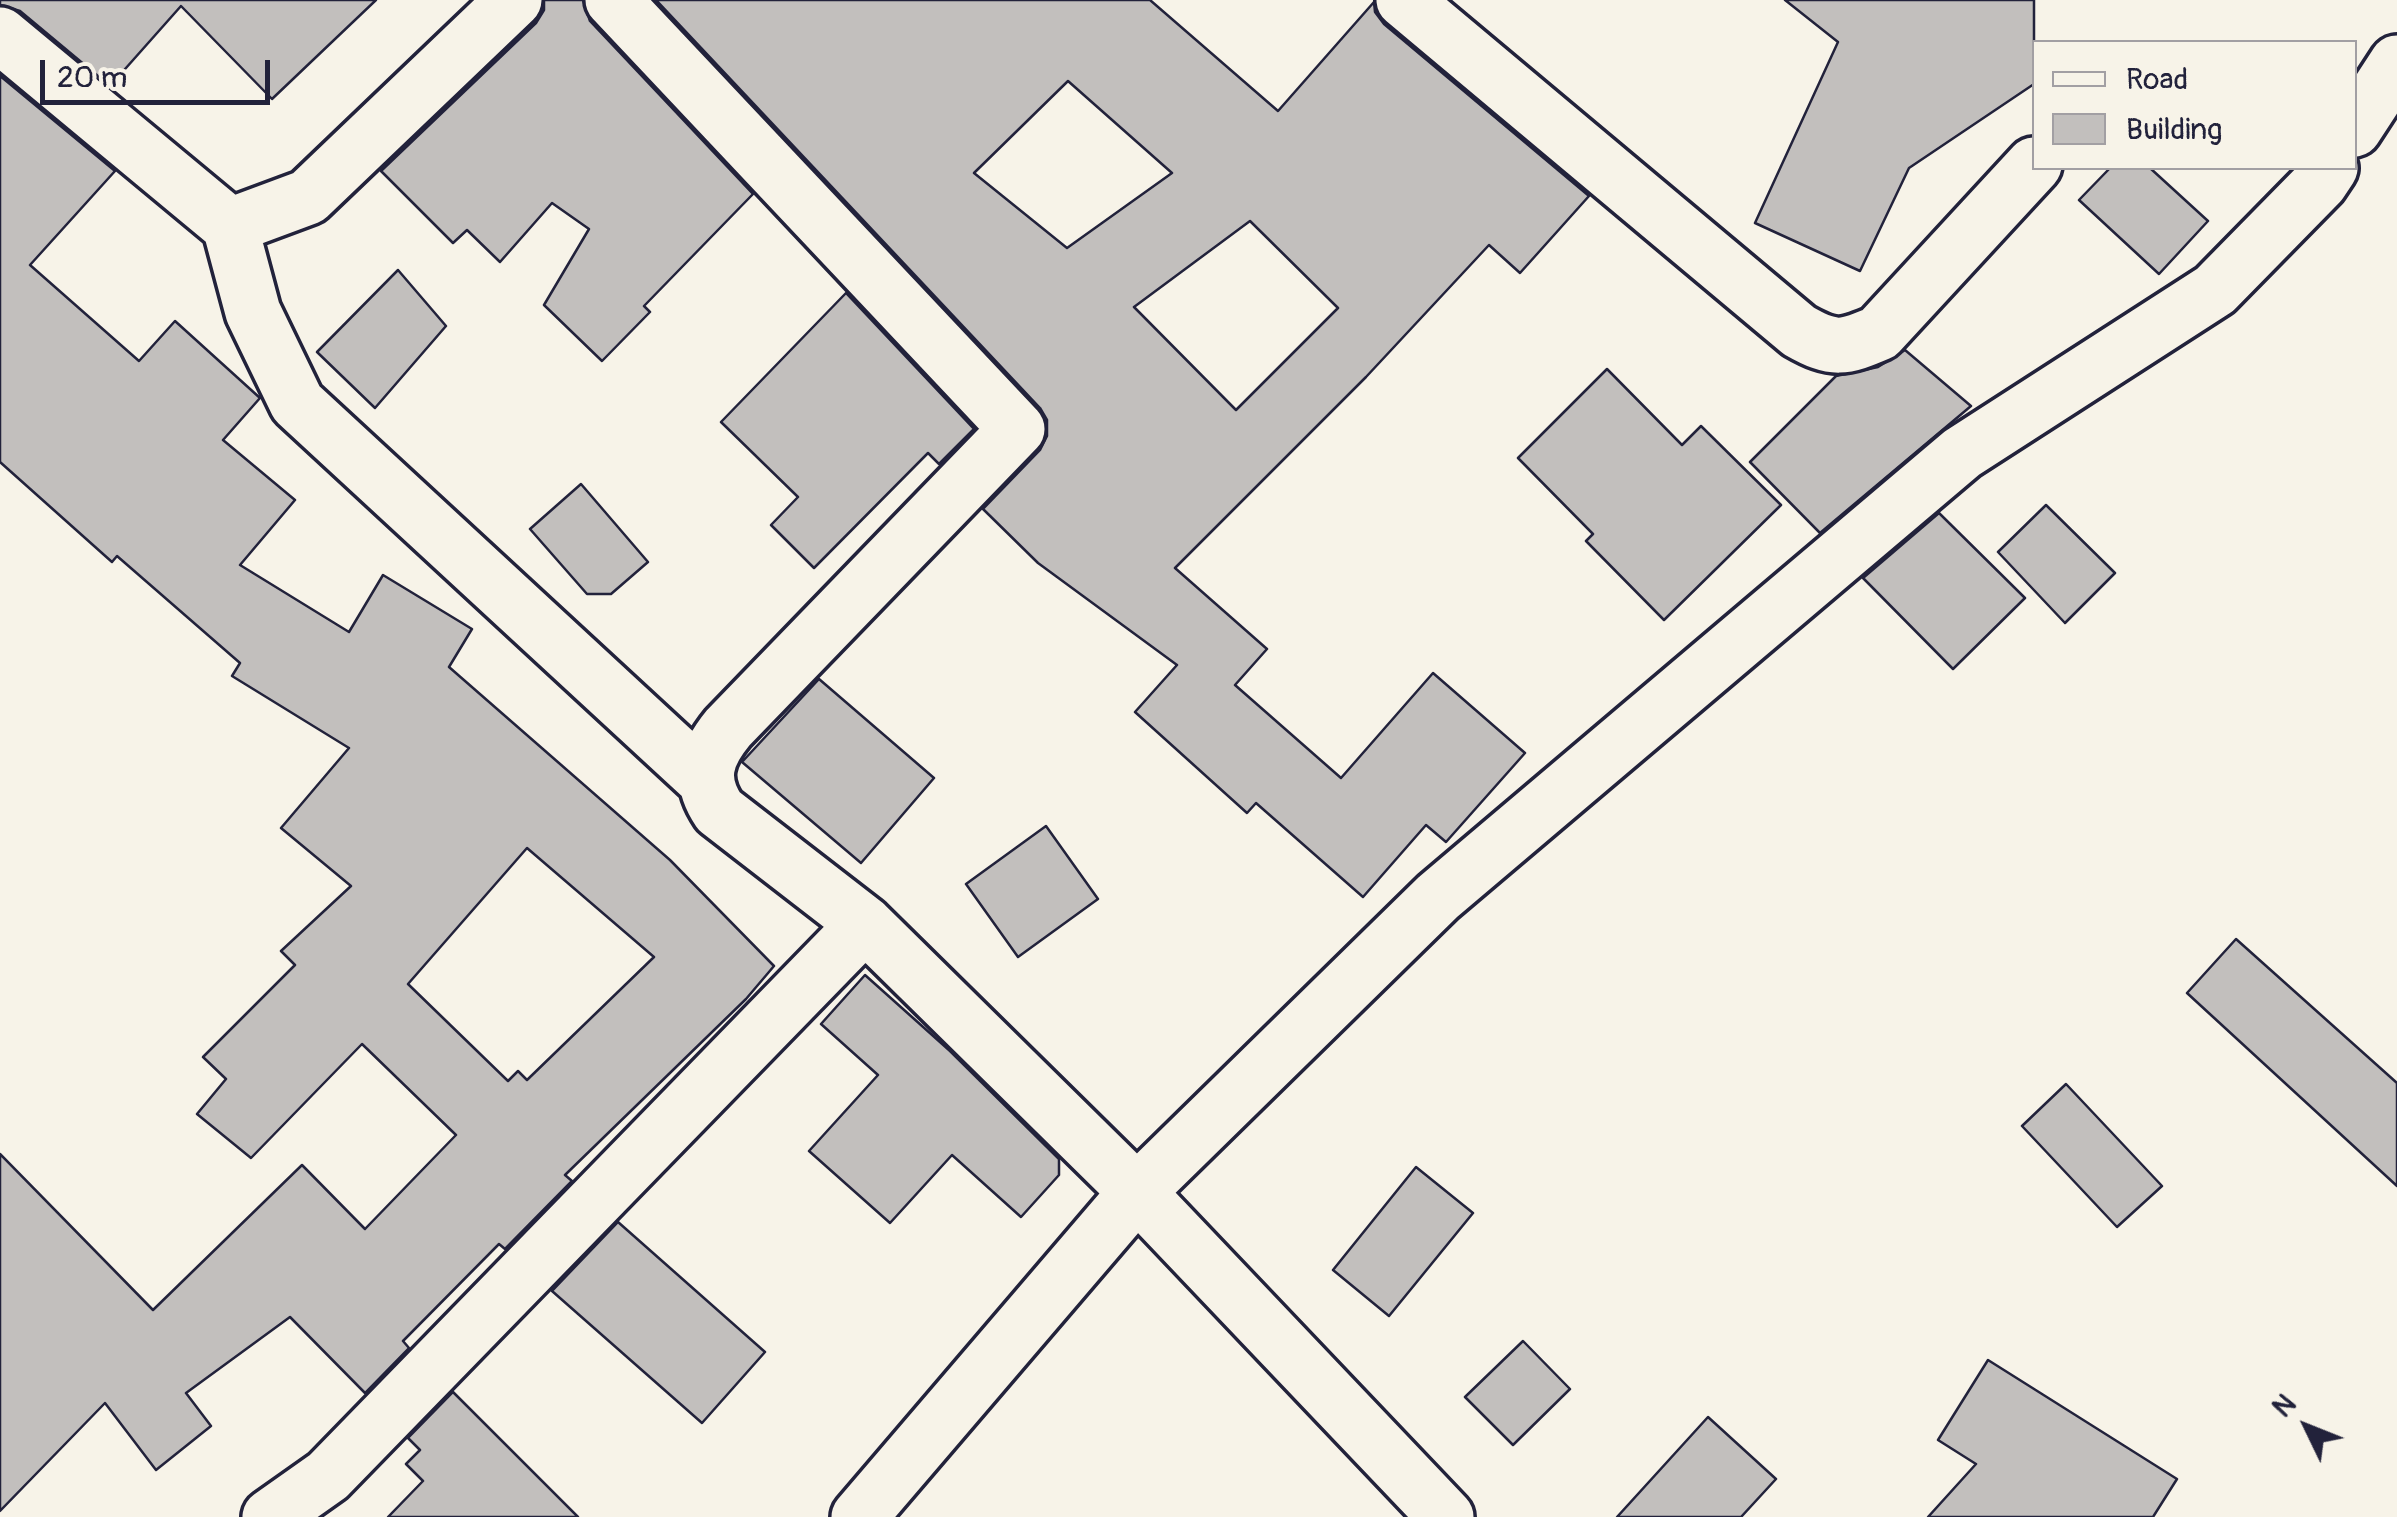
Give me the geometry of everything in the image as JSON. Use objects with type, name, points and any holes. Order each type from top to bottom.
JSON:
[{"type":"street","points":[[230,226],[308,197],[514,0]]},
{"type":"street","points":[[612,0],[1017,429],[728,728],[710,753],[704,780],[708,796],[719,810],[866,924],[1137,1192],[1446,1517]]},
{"type":"street","points":[[1404,0],[1799,331],[1818,342],[1847,346],[1879,333],[2032,166]]},
{"type":"street","points":[[0,35],[230,226],[253,312],[297,403],[704,780]]},
{"type":"street","points":[[2357,124],[2397,63]]},
{"type":"street","points":[[859,1517],[1137,1192],[1453,885],[1962,454],[2215,290],[2314,173]]},
{"type":"street","points":[[270,1517],[328,1476],[866,924]]},
{"type":"building","points":[[0,0],[376,0],[272,99],[181,6],[110,86],[20,11],[0,5]]},
{"type":"building","points":[[544,0],[583,0],[590,21],[753,194],[644,306],[650,312],[602,361],[544,305],[589,229],[552,203],[500,262],[467,230],[453,243],[381,171],[536,23],[544,10]]},
{"type":"building","points":[[656,0],[1150,0],[1278,111],[1374,2],[1375,12],[1384,24],[1589,196],[1520,273],[1489,245],[1366,377],[1175,568],[1267,649],[1235,685],[1341,778],[1433,673],[1525,753],[1446,842],[1426,825],[1363,897],[1256,803],[1247,813],[1135,712],[1177,665],[1038,563],[983,509],[1040,450],[1047,436],[1047,420],[1040,408]],"holes":[[[1068,81],[1172,173],[1067,248],[974,173]],[[1250,221],[1338,308],[1236,410],[1134,307]]]},
{"type":"building","points":[[1785,0],[2034,0],[2032,85],[1909,168],[1860,271],[1755,223],[1838,42]]},
{"type":"building","points":[[0,76],[115,171],[30,265],[139,361],[175,321],[260,398],[223,440],[295,500],[240,565],[349,632],[383,575],[472,629],[449,667],[670,860],[774,966],[746,999],[565,1175],[572,1181],[505,1249],[499,1244],[403,1341],[409,1348],[365,1393],[290,1317],[186,1393],[211,1426],[156,1470],[105,1403],[0,1511],[0,1154],[153,1310],[302,1165],[365,1229],[456,1135],[362,1044],[251,1158],[197,1114],[226,1079],[203,1057],[295,965],[281,951],[351,886],[281,828],[349,748],[232,676],[240,663],[117,556],[112,562],[0,462]],"holes":[[[527,848],[654,957],[527,1080],[518,1071],[508,1081],[408,984]]]},
{"type":"building","points":[[2108,170],[2152,170],[2208,221],[2159,274],[2079,200]]},
{"type":"building","points":[[398,270],[446,326],[375,408],[317,352]]},
{"type":"building","points":[[846,293],[974,429],[939,464],[928,453],[814,568],[771,525],[798,497],[721,422]]},
{"type":"building","points":[[1905,350],[1971,406],[1820,533],[1750,462],[1836,376],[1878,367]]},
{"type":"building","points":[[1607,369],[1682,445],[1701,426],[1781,505],[1664,620],[1586,541],[1593,534],[1518,458]]},
{"type":"building","points":[[581,484],[648,562],[611,594],[587,594],[530,529]]},
{"type":"building","points":[[2046,505],[2115,573],[2065,623],[1998,552]]},
{"type":"building","points":[[1939,513],[2025,598],[1953,669],[1863,578]]},
{"type":"building","points":[[819,679],[934,778],[861,863],[742,762]]},
{"type":"building","points":[[1046,826],[1098,899],[1018,957],[966,884]]},
{"type":"building","points":[[2236,939],[2397,1083],[2397,1186],[2187,993]]},
{"type":"building","points":[[865,975],[950,1051],[1059,1159],[1059,1175],[1021,1217],[952,1155],[890,1223],[809,1151],[878,1075],[821,1024]]},
{"type":"building","points":[[2066,1084],[2162,1186],[2117,1227],[2022,1126]]},
{"type":"building","points":[[1416,1167],[1473,1213],[1389,1316],[1333,1270]]},
{"type":"building","points":[[618,1222],[765,1352],[702,1423],[552,1291]]},
{"type":"building","points":[[1523,1341],[1570,1389],[1513,1445],[1465,1397]]},
{"type":"building","points":[[1988,1360],[2177,1479],[2153,1517],[1928,1517],[1976,1464],[1938,1440]]},
{"type":"building","points":[[453,1392],[578,1517],[388,1517],[423,1481],[406,1464],[420,1450],[408,1438]]},
{"type":"building","points":[[1708,1417],[1776,1479],[1741,1517],[1617,1517]]}]
